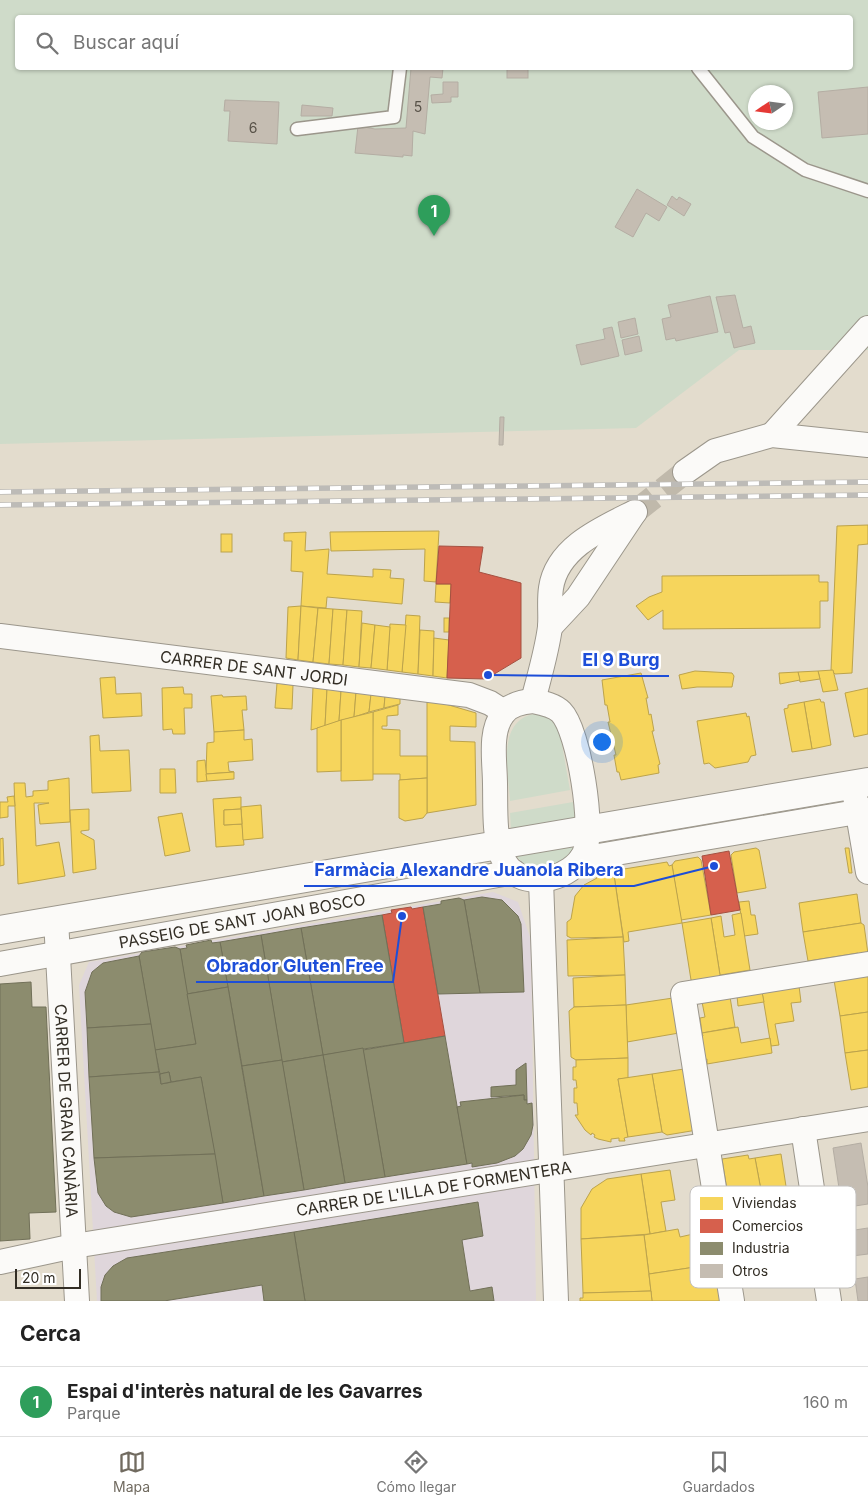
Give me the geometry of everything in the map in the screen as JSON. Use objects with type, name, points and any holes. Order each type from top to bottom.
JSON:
[{"type":"street","points":[[772,435],[868,328]]},
{"type":"street","points":[[685,472],[715,451],[772,435],[868,445]]},
{"type":"street","points":[[533,701],[550,627],[551,587],[557,571],[566,557],[593,534],[635,512],[578,597],[550,627]]},
{"type":"street","name":"CARRER DE SANT JORDI","points":[[0,636],[469,695],[490,703],[504,712]]},
{"type":"street","points":[[533,701],[553,706],[561,712],[574,734],[589,830],[587,844],[581,859],[564,873],[541,880],[531,880],[514,872],[502,858],[498,846],[494,740],[498,721],[504,712],[522,702],[533,701]]},
{"type":"street","points":[[0,930],[860,783],[868,872]]},
{"type":"street","points":[[581,859],[863,811]]},
{"type":"street","name":"PASSEIG DE SANT JOAN BOSCO","points":[[0,964],[514,872]]},
{"type":"street","points":[[541,880],[556,1301]]},
{"type":"street","name":"CARRER DE GRAN CANÀRIA","points":[[56,920],[77,1301]]},
{"type":"street","points":[[714,1186],[683,994],[868,964]]},
{"type":"street","name":"CARRER DE L'ILLA DE FORMENTERA","points":[[0,1262],[74,1246],[868,1119]]},
{"type":"street","points":[[803,1129],[811,1186]]},
{"type":"street","points":[[730,1288],[732,1301]]},
{"type":"street","points":[[826,1288],[828,1301]]},
{"type":"lane","points":[[297,129],[394,118],[400,70]]},
{"type":"lane","points":[[700,70],[753,137],[805,170],[868,192]]},
{"type":"shaded area","points":[[493,892],[518,902],[531,940],[536,1301],[97,1301],[79,985],[89,962]]},
{"type":"green space","points":[[0,0],[868,0],[868,350],[739,350],[636,428],[0,444]]},
{"type":"green space","points":[[542,713],[553,720],[559,728],[570,790],[510,801],[507,759],[511,733],[517,723],[527,716]]},
{"type":"green space","points":[[573,802],[576,820],[511,830],[510,813]]},
{"type":"green space","points":[[577,844],[573,855],[546,871],[527,867],[515,855]]},
{"type":"building: Viviendas","points":[[868,525],[868,544],[858,545],[852,673],[835,674],[831,670],[837,526]]},
{"type":"building: Viviendas","points":[[439,531],[436,582],[424,581],[425,549],[331,551],[330,532]]},
{"type":"building: Viviendas","points":[[306,532],[305,551],[329,549],[327,574],[373,577],[373,569],[391,570],[390,578],[404,579],[402,604],[327,597],[326,608],[301,606],[303,572],[291,571],[292,541],[284,541],[284,533]]},
{"type":"building: Viviendas","points":[[221,534],[232,534],[232,552],[221,552]]},
{"type":"building: Viviendas","points":[[819,575],[819,582],[828,582],[828,601],[820,601],[820,628],[663,629],[663,610],[648,620],[636,606],[649,597],[662,592],[662,576]]},
{"type":"building: Viviendas","points":[[436,584],[451,584],[450,603],[435,602]]},
{"type":"building: Viviendas","points":[[301,606],[298,660],[286,658],[288,607]]},
{"type":"building: Viviendas","points":[[301,606],[318,608],[313,662],[298,660]]},
{"type":"building: Viviendas","points":[[318,608],[333,609],[329,664],[313,662]]},
{"type":"building: Viviendas","points":[[333,609],[347,610],[343,665],[329,664]]},
{"type":"building: Viviendas","points":[[347,610],[362,611],[359,667],[343,665]]},
{"type":"building: Viviendas","points":[[406,615],[420,616],[418,674],[402,672]]},
{"type":"building: Viviendas","points":[[444,618],[449,618],[449,632],[444,632]]},
{"type":"building: Viviendas","points":[[362,623],[375,625],[371,668],[359,667]]},
{"type":"building: Viviendas","points":[[390,624],[406,625],[402,672],[387,670]]},
{"type":"building: Viviendas","points":[[375,625],[390,627],[387,670],[371,668]]},
{"type":"building: Viviendas","points":[[420,630],[434,631],[433,676],[418,674]]},
{"type":"building: Viviendas","points":[[434,638],[449,640],[447,678],[433,676]]},
{"type":"building: Viviendas","points":[[833,670],[838,690],[823,692],[818,671]]},
{"type":"building: Viviendas","points":[[695,671],[732,673],[734,676],[732,687],[682,689],[679,675]]},
{"type":"building: Viviendas","points":[[818,671],[820,679],[800,682],[798,672]]},
{"type":"building: Viviendas","points":[[798,672],[800,680],[780,684],[779,673]]},
{"type":"building: Viviendas","points":[[641,673],[648,698],[646,698],[649,715],[651,714],[654,731],[652,731],[660,764],[658,765],[659,773],[621,780],[619,772],[617,772],[614,755],[616,755],[608,722],[610,722],[607,705],[605,705],[602,680]]},
{"type":"building: Viviendas","points":[[115,677],[116,694],[141,693],[142,716],[103,718],[100,678]]},
{"type":"building: Viviendas","points":[[277,683],[293,685],[292,709],[275,708]]},
{"type":"building: Viviendas","points":[[183,687],[184,694],[192,694],[192,708],[184,708],[185,734],[173,734],[172,729],[163,730],[162,688]]},
{"type":"building: Viviendas","points":[[313,687],[327,689],[325,726],[311,730]]},
{"type":"building: Viviendas","points":[[868,688],[868,734],[854,737],[845,693]]},
{"type":"building: Viviendas","points":[[327,689],[341,691],[339,721],[325,726]]},
{"type":"building: Viviendas","points":[[341,691],[356,692],[354,717],[339,721]]},
{"type":"building: Viviendas","points":[[356,692],[371,694],[369,712],[354,717]]},
{"type":"building: Viviendas","points":[[371,694],[385,696],[384,708],[369,712]]},
{"type":"building: Viviendas","points":[[222,695],[223,697],[246,696],[247,710],[242,710],[244,730],[214,732],[211,696]]},
{"type":"building: Viviendas","points":[[385,696],[400,698],[400,704],[384,708]]},
{"type":"building: Viviendas","points":[[820,699],[821,702],[824,702],[831,745],[812,749],[804,702]]},
{"type":"building: Viviendas","points":[[427,702],[442,703],[476,713],[476,727],[450,726],[450,741],[475,742],[476,805],[427,813]]},
{"type":"building: Viviendas","points":[[804,702],[812,749],[792,752],[784,709],[788,708],[788,705]]},
{"type":"building: Viviendas","points":[[398,705],[398,715],[387,716],[387,726],[382,726],[382,729],[400,730],[400,756],[427,756],[427,778],[400,780],[400,774],[372,774],[373,712]]},
{"type":"building: Viviendas","points":[[373,712],[373,780],[341,781],[341,720]]},
{"type":"building: Viviendas","points":[[746,713],[747,717],[749,716],[756,755],[751,756],[748,762],[715,768],[709,763],[704,764],[697,721]]},
{"type":"building: Viviendas","points":[[341,720],[341,771],[317,772],[317,728]]},
{"type":"building: Viviendas","points":[[244,730],[244,740],[252,739],[253,760],[228,762],[229,771],[234,772],[206,774],[207,743],[214,742],[214,732]]},
{"type":"building: Viviendas","points":[[99,735],[100,751],[129,750],[131,791],[92,793],[90,736]]},
{"type":"building: Viviendas","points":[[205,760],[207,781],[197,782],[197,761]]},
{"type":"building: Viviendas","points":[[160,769],[175,769],[176,793],[160,793]]},
{"type":"building: Viviendas","points":[[234,772],[234,779],[207,781],[206,774]]},
{"type":"building: Viviendas","points":[[69,778],[70,822],[40,824],[38,805],[49,803],[34,803],[36,846],[59,842],[65,876],[18,884],[14,783],[25,783],[26,797],[33,796],[33,791],[48,790],[48,781]]},
{"type":"building: Viviendas","points":[[427,778],[427,813],[423,818],[405,821],[399,818],[399,780]]},
{"type":"building: Viviendas","points":[[14,796],[15,806],[8,806],[8,817],[0,818],[0,802],[8,802],[7,797]]},
{"type":"building: Viviendas","points":[[241,797],[241,809],[224,810],[224,825],[242,824],[244,845],[216,847],[213,799]]},
{"type":"building: Viviendas","points":[[261,805],[263,838],[243,840],[241,807]]},
{"type":"building: Viviendas","points":[[89,809],[89,830],[81,831],[81,833],[94,840],[96,869],[73,873],[70,810]]},
{"type":"building: Viviendas","points":[[241,809],[242,824],[224,825],[224,810]]},
{"type":"building: Viviendas","points":[[182,813],[190,851],[165,856],[158,817]]},
{"type":"building: Viviendas","points":[[3,838],[4,865],[0,866],[0,839]]},
{"type":"building: Viviendas","points":[[756,848],[759,850],[766,888],[737,893],[731,855],[734,852]]},
{"type":"building: Viviendas","points":[[845,848],[849,848],[852,873],[849,873]]},
{"type":"building: Viviendas","points":[[698,857],[701,860],[711,915],[681,920],[672,865],[675,861]]},
{"type":"building: Viviendas","points":[[667,862],[669,866],[672,865],[682,923],[628,932],[629,941],[624,942],[614,875],[618,874],[618,870]]},
{"type":"building: Viviendas","points":[[610,871],[614,875],[623,937],[571,938],[567,936],[567,922],[571,919],[575,896],[584,885],[597,878],[596,874]]},
{"type":"building: Viviendas","points":[[857,894],[861,923],[803,932],[799,903]]},
{"type":"building: Viviendas","points":[[749,901],[751,915],[755,915],[758,934],[744,936],[739,902]]},
{"type":"building: Viviendas","points":[[741,913],[750,970],[720,975],[711,918],[721,916],[724,937],[735,935],[732,915]]},
{"type":"building: Viviendas","points":[[711,918],[720,975],[717,978],[694,981],[691,980],[682,923]]},
{"type":"building: Viviendas","points":[[861,923],[864,925],[868,954],[858,955],[858,953],[808,961],[803,932]]},
{"type":"building: Viviendas","points":[[623,937],[625,975],[568,976],[567,940]]},
{"type":"building: Viviendas","points":[[625,975],[626,1005],[574,1007],[573,978]]},
{"type":"building: Viviendas","points":[[868,975],[868,1012],[840,1016],[834,980]]},
{"type":"building: Viviendas","points":[[799,986],[801,1002],[791,1003],[794,1021],[775,1024],[779,1045],[771,1046],[762,992]]},
{"type":"building: Viviendas","points":[[762,992],[764,1002],[738,1006],[737,996]]},
{"type":"building: Viviendas","points":[[730,997],[735,1027],[702,1033],[700,1018],[705,1017],[702,1002]]},
{"type":"building: Viviendas","points":[[673,998],[679,1033],[627,1042],[626,1005]]},
{"type":"building: Viviendas","points":[[626,1005],[628,1058],[576,1060],[571,1057],[569,1011],[574,1007]]},
{"type":"building: Viviendas","points":[[868,1012],[868,1050],[845,1053],[840,1016]]},
{"type":"building: Viviendas","points":[[738,1027],[741,1043],[770,1038],[772,1053],[707,1064],[707,1059],[703,1060],[699,1037],[703,1036],[702,1033]]},
{"type":"building: Viviendas","points":[[868,1050],[868,1087],[851,1090],[845,1053]]},
{"type":"building: Viviendas","points":[[628,1058],[628,1078],[618,1079],[628,1137],[624,1138],[625,1141],[619,1141],[619,1138],[611,1139],[611,1142],[598,1139],[594,1137],[595,1135],[592,1133],[591,1135],[585,1130],[575,1115],[578,1115],[577,1103],[574,1103],[574,1088],[577,1088],[576,1080],[573,1080],[573,1067],[576,1067],[576,1060]]},
{"type":"building: Viviendas","points":[[684,1069],[697,1130],[667,1135],[662,1132],[652,1074]]},
{"type":"building: Viviendas","points":[[652,1074],[662,1132],[628,1137],[618,1079]]},
{"type":"building: Viviendas","points":[[781,1154],[786,1186],[760,1186],[755,1158]]},
{"type":"building: Viviendas","points":[[748,1155],[749,1159],[755,1158],[760,1186],[726,1186],[722,1159]]},
{"type":"building: Viviendas","points":[[670,1170],[675,1200],[661,1202],[666,1231],[650,1234],[641,1174]]},
{"type":"building: Viviendas","points":[[641,1174],[650,1234],[581,1239],[581,1208],[592,1189],[607,1179]]},
{"type":"building: Viviendas","points":[[678,1229],[680,1237],[690,1235],[690,1268],[649,1274],[644,1235]]},
{"type":"building: Viviendas","points":[[644,1235],[651,1291],[583,1293],[581,1239]]},
{"type":"building: Viviendas","points":[[690,1268],[690,1288],[720,1288],[723,1301],[652,1301],[649,1274]]},
{"type":"building: Viviendas","points":[[651,1291],[652,1301],[580,1301],[580,1298],[583,1298],[583,1293]]},
{"type":"building: Comercios","points":[[439,546],[483,547],[479,572],[521,583],[521,658],[486,679],[447,678],[451,584],[436,584]]},
{"type":"building: Comercios","points":[[729,851],[740,910],[711,915],[702,856]]},
{"type":"building: Comercios","points":[[411,907],[412,909],[423,907],[445,1036],[404,1043],[382,915],[392,913],[391,910]]},
{"type":"building: Industria","points":[[482,897],[502,900],[518,916],[521,924],[524,992],[480,993],[464,900]]},
{"type":"building: Industria","points":[[459,898],[464,900],[480,993],[438,994],[423,907]]},
{"type":"building: Industria","points":[[382,915],[404,1043],[323,1055],[301,928]]},
{"type":"building: Industria","points":[[301,928],[323,1055],[282,1062],[261,935]]},
{"type":"building: Industria","points":[[261,935],[282,1060],[242,1066],[220,942]]},
{"type":"building: Industria","points":[[211,940],[212,943],[220,942],[228,987],[187,994],[180,949],[187,948],[186,945]]},
{"type":"building: Industria","points":[[175,947],[180,949],[196,1044],[155,1050],[139,956],[142,952]]},
{"type":"building: Industria","points":[[139,956],[151,1024],[87,1028],[85,992],[92,972],[103,963]]},
{"type":"building: Industria","points":[[31,982],[32,1007],[46,1007],[56,1212],[29,1213],[30,1239],[0,1241],[0,984]]},
{"type":"building: Industria","points":[[228,987],[264,1196],[223,1203],[201,1077],[171,1082],[169,1072],[160,1074],[155,1050],[196,1044],[187,994]]},
{"type":"building: Industria","points":[[151,1024],[159,1072],[89,1077],[87,1028]]},
{"type":"building: Industria","points":[[445,1036],[467,1164],[385,1177],[363,1050]]},
{"type":"building: Industria","points":[[363,1048],[385,1177],[345,1183],[323,1055]]},
{"type":"building: Industria","points":[[323,1055],[345,1183],[304,1190],[282,1062]]},
{"type":"building: Industria","points":[[282,1060],[304,1190],[264,1196],[242,1066]]},
{"type":"building: Industria","points":[[526,1063],[527,1100],[524,1100],[524,1095],[491,1097],[491,1087],[516,1085],[516,1070]]},
{"type":"building: Industria","points":[[159,1072],[161,1084],[201,1077],[215,1154],[94,1158],[89,1077]]},
{"type":"building: Industria","points":[[169,1072],[171,1082],[161,1084],[160,1074]]},
{"type":"building: Industria","points":[[524,1095],[524,1100],[527,1100],[527,1104],[532,1103],[533,1125],[531,1135],[523,1149],[515,1156],[497,1163],[472,1167],[472,1163],[467,1164],[457,1107],[461,1106],[460,1102]]},
{"type":"building: Industria","points":[[215,1154],[223,1203],[131,1217],[114,1212],[106,1206],[98,1193],[94,1158]]},
{"type":"building: Industria","points":[[478,1202],[483,1236],[462,1240],[470,1291],[492,1287],[494,1301],[305,1301],[294,1232]]},
{"type":"building: Industria","points":[[294,1232],[305,1301],[264,1301],[262,1285],[164,1301],[101,1301],[101,1287],[105,1275],[113,1266],[127,1258]]},
{"type":"building: Otros","points":[[411,70],[443,70],[442,78],[430,77],[425,134],[413,131],[412,156],[355,153],[358,126],[375,129],[406,128]]},
{"type":"building: Otros","points":[[507,70],[528,70],[528,78],[507,78]]},
{"type":"building: Otros","points":[[443,82],[458,82],[458,97],[451,97],[451,102],[432,103],[431,95],[443,94]]},
{"type":"building: Otros","points":[[868,87],[868,134],[822,138],[818,92]]},
{"type":"building: Otros","points":[[225,100],[279,102],[277,144],[228,141],[230,111],[224,111]]},
{"type":"building: Otros","points":[[302,105],[333,108],[332,116],[301,116]]},
{"type":"building: Otros","points":[[637,189],[667,207],[659,221],[646,213],[633,237],[615,227]]},
{"type":"building: Otros","points":[[672,196],[677,200],[679,197],[691,204],[684,216],[667,205]]},
{"type":"building: Otros","points":[[735,295],[743,328],[751,326],[755,343],[734,348],[730,332],[725,333],[716,297]]},
{"type":"building: Otros","points":[[710,296],[718,332],[676,341],[675,338],[666,340],[662,319],[671,317],[668,305]]},
{"type":"building: Otros","points":[[635,318],[638,334],[621,338],[618,322]]},
{"type":"building: Otros","points":[[612,327],[619,356],[581,365],[576,345],[605,339],[603,329]]},
{"type":"building: Otros","points":[[639,336],[642,351],[625,355],[622,340]]},
{"type":"building: Otros","points":[[500,417],[504,417],[503,445],[499,445]]},
{"type":"building: Otros","points":[[861,1143],[868,1187],[868,1204],[856,1206],[856,1186],[839,1186],[833,1148]]},
{"type":"building: Otros","points":[[868,1228],[868,1254],[856,1256],[856,1230]]},
{"type":"building: Otros","points":[[868,1277],[868,1301],[858,1301],[856,1279]]},
{"type":"tunnel","points":[[635,512],[685,472]]},
{"type":"railway","points":[[0,492],[868,482]]},
{"type":"railway","points":[[0,505],[868,495]]},
{"type":"place","name":"Espai d'interès natural de les Gavarres","points":[[434,236]]},
{"type":"place","name":"El 9 Burg","points":[[488,675]]},
{"type":"place","name":"Farmàcia Alexandre Juanola Ribera","points":[[714,866]]},
{"type":"place","name":"Obrador Gluten Free","points":[[402,916]]}]
